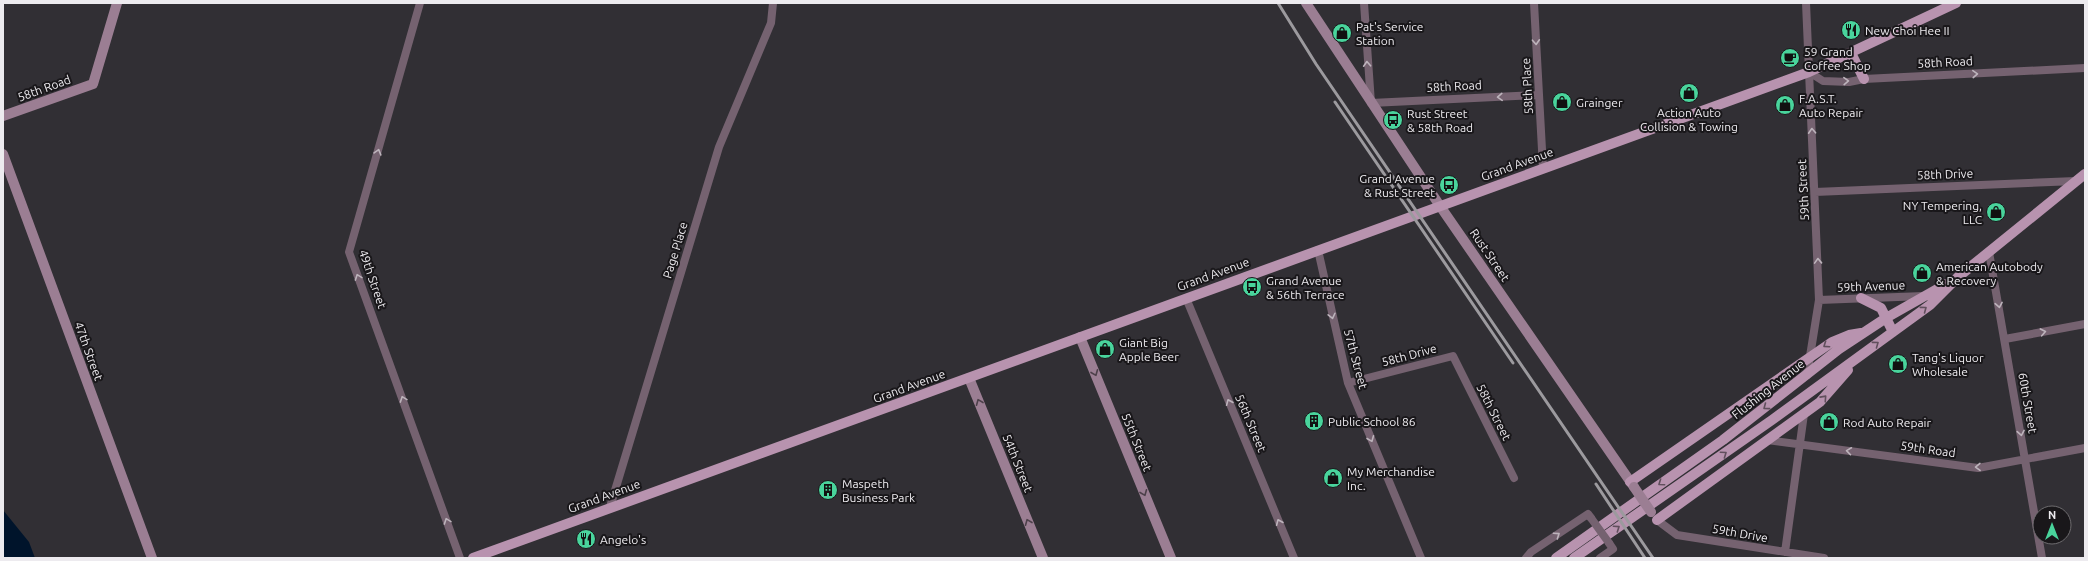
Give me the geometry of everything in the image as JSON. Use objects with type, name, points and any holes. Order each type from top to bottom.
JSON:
[{"type":"main road","name":"58th Road","points":[[3,116],[93,84],[117,3]]},
{"type":"main road","name":"Rust Street","points":[[1306,3],[1440,206],[1654,516]]},
{"type":"main road","name":"Grand Avenue","points":[[473,558],[1809,72],[1956,3]]},
{"type":"main road","points":[[1851,53],[1864,79]]},
{"type":"main road","name":"47th Street","points":[[3,154],[152,558]]},
{"type":"main road","name":"Flushing Avenue","points":[[1574,558],[1666,495],[1893,332],[1930,304],[1958,277],[2085,174]]},
{"type":"main road","name":"Flushing Avenue","points":[[1556,558],[1723,440],[1863,333],[1886,318],[1958,277]]},
{"type":"main road","points":[[1861,298],[1881,308],[1893,332]]},
{"type":"main road","points":[[1632,485],[1810,357],[1840,338],[1863,333]]},
{"type":"main road","name":"55th Street","points":[[1080,337],[1171,558]]},
{"type":"main road","points":[[1654,516],[1767,440],[1820,402],[1860,356]]},
{"type":"main road","name":"54th Street","points":[[969,378],[1043,558]]},
{"type":"street","name":"49th Street","points":[[420,3],[349,252],[460,558]]},
{"type":"street","name":"Page Place","points":[[610,507],[719,147],[771,23],[773,3]]},
{"type":"street","points":[[1364,3],[1371,103]]},
{"type":"street","name":"58th Place","points":[[1534,3],[1543,168]]},
{"type":"street","name":"59th Street","points":[[1806,3],[1819,300],[1807,375]]},
{"type":"street","name":"58th Road","points":[[1809,72],[1823,81],[1849,82],[1864,79],[2085,68]]},
{"type":"street","name":"58th Road","points":[[1371,103],[1539,95]]},
{"type":"street","name":"58th Drive","points":[[1815,192],[2076,181]]},
{"type":"street","name":"57th Street","points":[[1318,250],[1348,383],[1420,558]]},
{"type":"street","name":"60th Street","points":[[1989,252],[2042,558]]},
{"type":"street","name":"59th Avenue","points":[[1819,300],[1924,296]]},
{"type":"street","name":"56th Street","points":[[1186,298],[1294,558]]},
{"type":"street","points":[[2005,339],[2085,324]]},
{"type":"street","name":"58th Drive","points":[[1348,383],[1453,356]]},
{"type":"street","name":"58th Street","points":[[1453,356],[1514,478]]},
{"type":"street","points":[[1785,552],[1804,414]]},
{"type":"street","name":"59th Road","points":[[1767,440],[1978,468],[2085,448]]},
{"type":"street","points":[[1526,558],[1531,552],[1588,514],[1613,549],[1600,558]]},
{"type":"street","name":"59th Drive","points":[[1654,516],[1677,535],[1771,554],[1785,552],[1824,558]]},
{"type":"water","points":[[3,510],[29,542],[35,558],[3,558]]},
{"type":"railway","points":[[1278,3],[1316,64],[1653,558]]},
{"type":"railway","points":[[1335,102],[1513,363]]},
{"type":"railway","points":[[1596,484],[1645,558]]},
{"type":"place","name":"New Choi Hee II","points":[[1851,30]]},
{"type":"place","name":"Pat's Service Station","points":[[1342,33]]},
{"type":"place","name":"59 Grand Coffee Shop","points":[[1790,58]]},
{"type":"place","name":"Action Auto Collision & Towing","points":[[1689,93]]},
{"type":"place","name":"Grainger","points":[[1562,102]]},
{"type":"place","name":"F.A.S.T. Auto Repair","points":[[1785,105]]},
{"type":"place","name":"Rust Street & 58th Road","points":[[1393,120]]},
{"type":"place","name":"Grand Avenue & Rust Street","points":[[1449,185]]},
{"type":"place","name":"NY Tempering, LLC","points":[[1996,212]]},
{"type":"place","name":"American Autobody & Recovery","points":[[1922,273]]},
{"type":"place","name":"Grand Avenue & 56th Terrace","points":[[1252,287]]},
{"type":"place","name":"Giant Big Apple Beer","points":[[1105,349]]},
{"type":"place","name":"Tang's Liquor Wholesale","points":[[1898,364]]},
{"type":"place","name":"Public School 86","points":[[1314,421]]},
{"type":"place","name":"Rod Auto Repair","points":[[1829,422]]},
{"type":"place","name":"My Merchandise Inc.","points":[[1333,478]]},
{"type":"place","name":"Maspeth Business Park","points":[[828,490]]},
{"type":"place","name":"Angelo's","points":[[586,539]]}]
